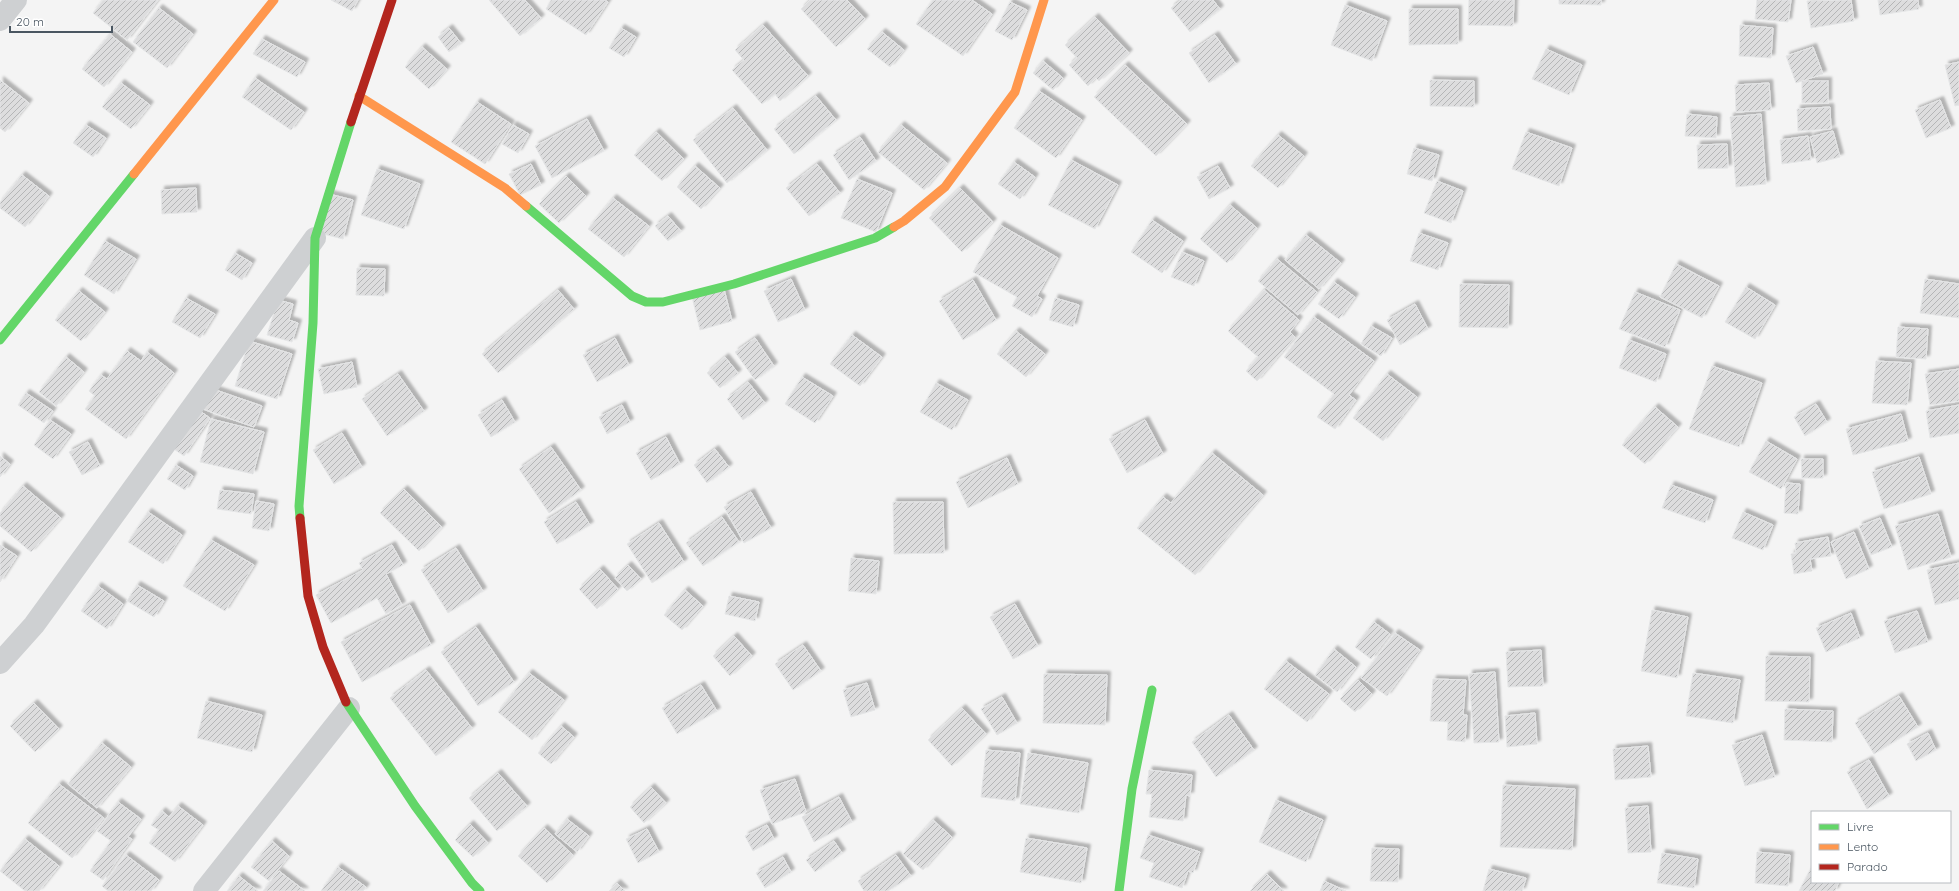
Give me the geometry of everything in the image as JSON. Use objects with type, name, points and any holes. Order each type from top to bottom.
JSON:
[{"type":"street","points":[[0,20],[16,0]]},
{"type":"street","points":[[0,340],[274,0]]},
{"type":"street","points":[[392,0],[359,96],[315,238],[313,324],[298,506],[308,596],[323,647],[349,708],[414,806],[472,888]]},
{"type":"street","points":[[359,96],[505,188],[632,296],[646,302],[663,302],[734,284],[875,238],[904,221],[945,187],[1015,92],[1044,0]]},
{"type":"street","points":[[0,663],[34,625],[315,238]]},
{"type":"street","points":[[1119,891],[1132,789],[1152,690]]},
{"type":"street","points":[[204,891],[349,708]]},
{"type":"building","points":[[103,0],[158,0],[127,40],[93,13]]},
{"type":"building","points":[[331,0],[358,0],[352,11]]},
{"type":"building","points":[[489,0],[525,0],[541,18],[520,36]]},
{"type":"building","points":[[551,0],[605,0],[608,2],[586,35],[546,9]]},
{"type":"building","points":[[810,0],[847,0],[865,19],[836,47],[801,9]]},
{"type":"building","points":[[933,0],[972,0],[992,14],[963,56],[916,24]]},
{"type":"building","points":[[1181,0],[1213,0],[1220,9],[1190,32],[1171,8]]},
{"type":"building","points":[[1469,0],[1514,0],[1513,26],[1468,25]]},
{"type":"building","points":[[1559,0],[1601,0],[1601,5],[1559,4]]},
{"type":"building","points":[[1757,0],[1791,0],[1788,22],[1755,19]]},
{"type":"building","points":[[1851,0],[1854,21],[1811,28],[1807,1]]},
{"type":"building","points":[[1878,0],[1918,0],[1919,9],[1880,15]]},
{"type":"building","points":[[1010,2],[1027,10],[1012,40],[995,31]]},
{"type":"building","points":[[1345,5],[1387,21],[1372,61],[1331,45]]},
{"type":"building","points":[[159,8],[193,34],[167,68],[133,42]]},
{"type":"building","points":[[1409,9],[1458,9],[1458,44],[1409,45]]},
{"type":"building","points":[[1095,17],[1129,53],[1099,81],[1096,78],[1088,86],[1069,65],[1077,58],[1065,45]]},
{"type":"building","points":[[763,25],[808,76],[780,101],[775,94],[762,104],[732,70],[744,60],[735,50]]},
{"type":"building","points":[[1740,25],[1773,28],[1771,58],[1739,56]]},
{"type":"building","points":[[449,28],[461,43],[449,52],[438,37]]},
{"type":"building","points":[[621,28],[636,37],[624,57],[609,48]]},
{"type":"building","points":[[882,32],[904,50],[890,67],[867,49]]},
{"type":"building","points":[[110,34],[132,52],[104,87],[82,69]]},
{"type":"building","points":[[1215,35],[1236,64],[1209,83],[1189,53]]},
{"type":"building","points":[[262,39],[305,62],[297,77],[253,54]]},
{"type":"building","points":[[422,47],[447,69],[429,89],[405,67]]},
{"type":"building","points":[[1813,47],[1823,74],[1796,83],[1786,56]]},
{"type":"building","points":[[1546,49],[1582,65],[1569,95],[1532,79]]},
{"type":"building","points":[[1043,61],[1063,78],[1053,90],[1033,73]]},
{"type":"building","points":[[1959,62],[1959,105],[1955,106],[1945,65]]},
{"type":"building","points":[[1125,65],[1187,124],[1156,156],[1094,97]]},
{"type":"building","points":[[255,78],[304,112],[291,130],[242,97]]},
{"type":"building","points":[[0,80],[29,103],[5,132],[0,128]]},
{"type":"building","points":[[1430,80],[1474,81],[1474,107],[1430,106]]},
{"type":"building","points":[[1802,81],[1828,81],[1828,103],[1802,103]]},
{"type":"building","points":[[121,83],[150,105],[131,129],[102,107]]},
{"type":"building","points":[[1769,83],[1771,110],[1736,112],[1735,85]]},
{"type":"building","points":[[1039,91],[1082,120],[1056,158],[1014,128]]},
{"type":"building","points":[[816,96],[836,120],[794,154],[774,129]]},
{"type":"building","points":[[1940,100],[1951,128],[1926,138],[1915,110]]},
{"type":"building","points":[[477,102],[511,124],[485,164],[451,142]]},
{"type":"building","points":[[1830,107],[1831,129],[1798,131],[1797,109]]},
{"type":"building","points":[[733,108],[767,150],[727,183],[693,140]]},
{"type":"building","points":[[1687,114],[1717,117],[1716,138],[1685,136]]},
{"type":"building","points":[[1761,114],[1766,184],[1736,187],[1730,117]]},
{"type":"building","points":[[587,119],[604,151],[552,178],[535,146]]},
{"type":"building","points":[[86,125],[106,138],[93,157],[73,143]]},
{"type":"building","points":[[513,125],[529,134],[518,153],[502,144]]},
{"type":"building","points":[[901,125],[947,163],[924,190],[878,152]]},
{"type":"building","points":[[1833,131],[1840,157],[1817,163],[1810,137]]},
{"type":"building","points":[[656,132],[684,159],[662,181],[634,155]]},
{"type":"building","points":[[1526,132],[1572,148],[1559,186],[1512,169]]},
{"type":"building","points":[[1278,135],[1304,156],[1278,188],[1251,166]]},
{"type":"building","points":[[1808,136],[1811,160],[1782,164],[1780,140]]},
{"type":"building","points":[[860,137],[876,161],[849,180],[833,155]]},
{"type":"building","points":[[1727,144],[1728,168],[1698,169],[1697,145]]},
{"type":"building","points":[[1414,148],[1439,155],[1432,181],[1407,174]]},
{"type":"building","points":[[1071,160],[1118,185],[1095,229],[1048,205]]},
{"type":"building","points":[[1014,162],[1035,177],[1020,199],[998,184]]},
{"type":"building","points":[[531,164],[541,185],[520,195],[509,174]]},
{"type":"building","points":[[817,164],[840,193],[809,216],[786,188]]},
{"type":"building","points":[[695,166],[720,188],[701,209],[677,187]]},
{"type":"building","points":[[1218,166],[1230,188],[1209,199],[1197,177]]},
{"type":"building","points":[[377,169],[420,184],[404,229],[361,215]]},
{"type":"building","points":[[22,175],[49,196],[25,227],[0,208],[0,202]]},
{"type":"building","points":[[566,176],[586,196],[559,223],[539,204]]},
{"type":"building","points":[[857,179],[892,193],[876,232],[841,218]]},
{"type":"building","points":[[1437,181],[1463,191],[1451,223],[1424,213]]},
{"type":"building","points":[[196,188],[197,212],[162,214],[161,190]]},
{"type":"building","points":[[960,188],[993,222],[962,252],[929,218]]},
{"type":"building","points":[[329,194],[353,200],[343,239],[319,233]]},
{"type":"building","points":[[613,198],[649,226],[624,257],[588,229]]},
{"type":"building","points":[[1230,205],[1257,228],[1227,263],[1200,239]]},
{"type":"building","points":[[668,216],[681,231],[668,241],[655,226]]},
{"type":"building","points":[[1152,220],[1183,241],[1162,273],[1131,252]]},
{"type":"building","points":[[1000,225],[1058,258],[1037,296],[1042,299],[1032,317],[1012,306],[1017,297],[973,272]]},
{"type":"building","points":[[1419,233],[1448,243],[1438,270],[1410,261]]},
{"type":"building","points":[[1306,235],[1341,263],[1319,289],[1285,260]]},
{"type":"building","points":[[105,241],[136,259],[114,294],[84,275]]},
{"type":"building","points":[[1182,252],[1204,261],[1194,286],[1171,277]]},
{"type":"building","points":[[235,253],[252,263],[242,280],[225,270]]},
{"type":"building","points":[[1277,259],[1317,292],[1298,315],[1258,281]]},
{"type":"building","points":[[1676,264],[1719,286],[1702,318],[1660,297]]},
{"type":"building","points":[[357,268],[385,269],[384,296],[356,295]]},
{"type":"building","points":[[791,279],[805,310],[778,322],[764,291]]},
{"type":"building","points":[[1925,279],[1959,284],[1959,318],[1920,313]]},
{"type":"building","points":[[973,280],[996,320],[963,340],[939,301]]},
{"type":"building","points":[[1334,282],[1355,297],[1339,319],[1318,304]]},
{"type":"building","points":[[1460,284],[1509,285],[1508,328],[1459,327]]},
{"type":"building","points":[[1746,287],[1775,305],[1755,339],[1725,322]]},
{"type":"building","points":[[724,289],[732,321],[700,330],[692,297]]},
{"type":"building","points":[[558,290],[574,309],[498,373],[482,354]]},
{"type":"building","points":[[1264,290],[1299,320],[1290,332],[1295,337],[1257,381],[1246,371],[1258,357],[1228,331]]},
{"type":"building","points":[[79,291],[105,312],[81,341],[55,320]]},
{"type":"building","points":[[1635,292],[1680,310],[1665,347],[1619,329]]},
{"type":"building","points":[[186,298],[215,314],[200,338],[172,322]]},
{"type":"building","points":[[1055,298],[1079,305],[1073,327],[1049,320]]},
{"type":"building","points":[[278,300],[293,304],[289,320],[298,323],[292,342],[267,335]]},
{"type":"building","points":[[1415,304],[1428,329],[1400,345],[1387,320]]},
{"type":"building","points":[[1314,317],[1374,361],[1349,395],[1356,400],[1335,429],[1317,417],[1334,394],[1284,357]]},
{"type":"building","points":[[1371,326],[1392,338],[1381,356],[1361,344]]},
{"type":"building","points":[[1898,327],[1928,329],[1926,359],[1896,357]]},
{"type":"building","points":[[1016,331],[1045,354],[1026,377],[997,354]]},
{"type":"building","points":[[852,335],[882,357],[860,386],[830,364]]},
{"type":"building","points":[[615,338],[629,365],[597,382],[583,355]]},
{"type":"building","points":[[755,338],[774,366],[755,380],[735,352]]},
{"type":"building","points":[[1629,340],[1666,354],[1656,382],[1619,368]]},
{"type":"building","points":[[249,341],[292,354],[277,399],[235,386]]},
{"type":"building","points":[[127,351],[141,361],[147,352],[174,373],[126,439],[85,409],[95,396],[89,391],[101,375],[107,379]]},
{"type":"building","points":[[66,357],[84,372],[56,406],[39,392]]},
{"type":"building","points":[[725,357],[738,373],[720,388],[707,373]]},
{"type":"building","points":[[1876,361],[1911,363],[1907,405],[1872,403]]},
{"type":"building","points":[[352,362],[357,387],[324,394],[318,369]]},
{"type":"building","points":[[1712,366],[1762,383],[1739,447],[1689,429]]},
{"type":"building","points":[[1959,369],[1959,401],[1930,405],[1925,374]]},
{"type":"building","points":[[398,374],[424,411],[387,436],[362,399]]},
{"type":"building","points":[[1387,374],[1417,397],[1383,441],[1353,418]]},
{"type":"building","points":[[802,377],[833,396],[815,423],[785,404]]},
{"type":"building","points":[[748,382],[765,403],[743,420],[727,399]]},
{"type":"building","points":[[936,383],[968,400],[952,430],[920,412]]},
{"type":"building","points":[[207,387],[262,406],[254,427],[200,408]]},
{"type":"building","points":[[26,393],[53,411],[44,423],[18,405]]},
{"type":"building","points":[[502,400],[515,422],[491,437],[478,415]]},
{"type":"building","points":[[1816,404],[1827,422],[1805,436],[1794,417]]},
{"type":"building","points":[[622,405],[630,422],[607,434],[599,417]]},
{"type":"building","points":[[1959,405],[1959,433],[1930,438],[1926,411]]},
{"type":"building","points":[[1655,407],[1678,427],[1645,464],[1622,445]]},
{"type":"building","points":[[197,409],[210,418],[184,456],[171,447]]},
{"type":"building","points":[[1901,414],[1908,441],[1853,455],[1846,429]]},
{"type":"building","points":[[211,419],[264,432],[253,474],[200,462]]},
{"type":"building","points":[[50,420],[71,434],[53,459],[34,445]]},
{"type":"building","points":[[1145,420],[1163,454],[1127,473],[1109,439]]},
{"type":"building","points":[[342,433],[362,467],[334,484],[313,450]]},
{"type":"building","points":[[666,437],[680,464],[651,480],[636,453]]},
{"type":"building","points":[[1766,441],[1797,459],[1781,489],[1749,472]]},
{"type":"building","points":[[88,442],[100,466],[82,475],[69,452]]},
{"type":"building","points":[[551,447],[581,490],[549,513],[519,469]]},
{"type":"building","points":[[715,449],[729,467],[707,483],[694,465]]},
{"type":"building","points":[[1212,453],[1263,495],[1195,575],[1137,528],[1163,497],[1171,503]]},
{"type":"building","points":[[0,456],[10,464],[0,477]]},
{"type":"building","points":[[1919,457],[1931,494],[1884,509],[1872,472]]},
{"type":"building","points":[[1007,458],[1018,484],[968,508],[956,482]]},
{"type":"building","points":[[1801,459],[1823,459],[1823,478],[1802,478]]},
{"type":"building","points":[[176,465],[193,476],[185,490],[167,479]]},
{"type":"building","points":[[1786,483],[1800,484],[1798,514],[1784,513]]},
{"type":"building","points":[[1671,485],[1713,500],[1705,523],[1662,508]]},
{"type":"building","points":[[23,486],[61,518],[31,552],[0,526],[0,513]]},
{"type":"building","points":[[404,489],[442,527],[419,551],[380,513]]},
{"type":"building","points":[[220,490],[254,494],[251,514],[217,509]]},
{"type":"building","points":[[751,492],[771,528],[744,543],[724,507]]},
{"type":"building","points":[[256,501],[274,504],[269,531],[252,528]]},
{"type":"building","points":[[576,502],[590,525],[557,544],[544,522]]},
{"type":"building","points":[[893,502],[943,502],[944,553],[894,554]]},
{"type":"building","points":[[148,512],[182,535],[163,564],[128,542]]},
{"type":"building","points":[[1743,512],[1773,525],[1763,550],[1732,538]]},
{"type":"building","points":[[1938,514],[1951,557],[1908,570],[1895,526]]},
{"type":"building","points":[[722,517],[739,542],[703,566],[686,543]]},
{"type":"building","points":[[1880,518],[1892,547],[1871,555],[1859,526]]},
{"type":"building","points":[[659,523],[684,562],[652,583],[627,544]]},
{"type":"building","points":[[1854,532],[1869,569],[1846,579],[1831,542]]},
{"type":"building","points":[[1828,537],[1831,556],[1810,559],[1812,571],[1794,574],[1791,554],[1796,553],[1795,543]]},
{"type":"building","points":[[211,540],[254,565],[225,611],[183,586]]},
{"type":"building","points":[[0,545],[17,556],[0,582]]},
{"type":"building","points":[[392,545],[403,565],[386,574],[402,605],[386,614],[377,598],[331,623],[316,595],[363,570],[359,563]]},
{"type":"building","points":[[456,548],[483,591],[448,613],[421,570]]},
{"type":"building","points":[[851,558],[879,561],[876,594],[848,591]]},
{"type":"building","points":[[1959,563],[1959,599],[1935,605],[1927,570]]},
{"type":"building","points":[[628,565],[641,579],[627,591],[615,578]]},
{"type":"building","points":[[600,569],[618,589],[597,609],[579,589]]},
{"type":"building","points":[[137,585],[164,601],[154,617],[127,601]]},
{"type":"building","points":[[98,586],[123,604],[107,629],[81,611]]},
{"type":"building","points":[[685,590],[703,606],[682,630],[664,615]]},
{"type":"building","points":[[729,596],[759,602],[755,621],[725,614]]},
{"type":"building","points":[[1015,604],[1038,646],[1013,659],[990,617]]},
{"type":"building","points":[[410,605],[431,645],[362,682],[341,642]]},
{"type":"building","points":[[1652,610],[1688,617],[1677,678],[1641,671]]},
{"type":"building","points":[[1917,611],[1928,642],[1895,653],[1884,621]]},
{"type":"building","points":[[1851,613],[1860,638],[1826,652],[1816,628]]},
{"type":"building","points":[[1374,622],[1390,634],[1371,659],[1355,647]]},
{"type":"building","points":[[476,627],[514,682],[478,706],[441,652]]},
{"type":"building","points":[[1395,633],[1420,650],[1387,696],[1361,678]]},
{"type":"building","points":[[734,636],[752,656],[730,676],[713,656]]},
{"type":"building","points":[[803,645],[821,671],[793,690],[775,664]]},
{"type":"building","points":[[1334,649],[1356,667],[1337,692],[1315,675]]},
{"type":"building","points":[[1541,650],[1543,686],[1508,687],[1506,652]]},
{"type":"building","points":[[1766,656],[1810,657],[1809,702],[1765,701]]},
{"type":"building","points":[[1286,661],[1329,694],[1307,722],[1264,689]]},
{"type":"building","points":[[426,670],[472,728],[436,756],[390,698]]},
{"type":"building","points":[[1495,672],[1499,742],[1474,743],[1469,674]]},
{"type":"building","points":[[529,673],[564,700],[532,740],[498,712]]},
{"type":"building","points":[[1693,673],[1740,680],[1733,723],[1686,716]]},
{"type":"building","points":[[1044,674],[1107,675],[1105,725],[1043,723]]},
{"type":"building","points":[[1433,679],[1466,680],[1463,715],[1467,715],[1465,742],[1447,740],[1448,722],[1430,721]]},
{"type":"building","points":[[1358,680],[1372,694],[1355,712],[1340,699]]},
{"type":"building","points":[[867,683],[875,710],[851,717],[843,690]]},
{"type":"building","points":[[701,685],[717,711],[677,734],[662,708]]},
{"type":"building","points":[[1899,696],[1918,727],[1874,754],[1855,723]]},
{"type":"building","points":[[1002,697],[1017,723],[997,735],[981,709]]},
{"type":"building","points":[[206,701],[262,715],[252,752],[197,738]]},
{"type":"building","points":[[34,703],[59,729],[35,752],[10,726]]},
{"type":"building","points":[[962,708],[986,734],[952,766],[928,740]]},
{"type":"building","points":[[1785,709],[1833,711],[1832,742],[1784,740]]},
{"type":"building","points":[[1535,713],[1537,744],[1507,747],[1505,716]]},
{"type":"building","points":[[1229,715],[1254,750],[1216,777],[1192,742]]},
{"type":"building","points":[[561,726],[574,737],[551,764],[538,753]]},
{"type":"building","points":[[1928,733],[1936,750],[1916,761],[1907,744]]},
{"type":"building","points":[[1762,735],[1775,777],[1745,786],[1732,745]]},
{"type":"building","points":[[102,743],[131,767],[97,808],[68,784]]},
{"type":"building","points":[[1648,746],[1651,777],[1615,780],[1613,749]]},
{"type":"building","points":[[986,750],[1020,753],[1015,801],[981,797]]},
{"type":"building","points":[[1028,753],[1088,763],[1079,813],[1020,804]]},
{"type":"building","points":[[1869,760],[1889,796],[1867,809],[1847,772]]},
{"type":"building","points":[[1149,770],[1192,775],[1190,796],[1186,795],[1183,821],[1149,817],[1152,794],[1146,794]]},
{"type":"building","points":[[498,773],[527,806],[497,831],[469,798]]},
{"type":"building","points":[[795,779],[806,812],[772,824],[760,790]]},
{"type":"building","points":[[59,784],[104,818],[72,858],[28,823]]},
{"type":"building","points":[[1503,785],[1575,789],[1572,850],[1500,847]]},
{"type":"building","points":[[651,787],[666,803],[644,823],[630,807]]},
{"type":"building","points":[[839,797],[852,822],[814,842],[802,817]]},
{"type":"building","points":[[1276,800],[1323,820],[1306,862],[1259,842]]},
{"type":"building","points":[[118,802],[141,819],[128,837],[132,839],[103,880],[90,871],[111,841],[97,831]]},
{"type":"building","points":[[178,806],[203,825],[175,862],[149,843],[159,830],[151,825],[162,811],[169,817]]},
{"type":"building","points":[[1648,806],[1651,852],[1628,853],[1625,808]]},
{"type":"building","points":[[567,819],[589,836],[577,852],[555,834]]},
{"type":"building","points":[[933,820],[952,837],[923,870],[903,854]]},
{"type":"building","points":[[470,824],[488,843],[473,857],[455,840]]},
{"type":"building","points":[[767,825],[774,839],[753,851],[745,836]]},
{"type":"building","points":[[544,828],[573,855],[547,883],[518,856]]},
{"type":"building","points":[[647,829],[659,852],[638,863],[626,839]]},
{"type":"building","points":[[1148,835],[1200,852],[1193,873],[1188,871],[1182,888],[1149,877],[1154,863],[1140,858]]},
{"type":"building","points":[[1026,838],[1087,848],[1081,883],[1020,872]]},
{"type":"building","points":[[25,839],[59,866],[39,891],[25,891],[0,871]]},
{"type":"building","points":[[272,841],[289,856],[269,881],[251,867]]},
{"type":"building","points":[[834,841],[842,853],[815,872],[806,860]]},
{"type":"building","points":[[1372,848],[1399,849],[1398,882],[1370,881]]},
{"type":"building","points":[[1757,852],[1790,855],[1788,886],[1755,883]]},
{"type":"building","points":[[1662,853],[1698,859],[1694,888],[1657,883]]},
{"type":"building","points":[[126,855],[159,880],[151,891],[108,891],[102,886]]},
{"type":"building","points":[[896,855],[911,876],[888,891],[864,891],[858,881]]},
{"type":"building","points":[[783,857],[791,872],[765,888],[756,873]]},
{"type":"building","points":[[338,867],[366,887],[363,891],[321,891]]},
{"type":"building","points":[[1811,868],[1811,883],[1839,883],[1835,891],[1799,891]]},
{"type":"building","points":[[1489,869],[1526,878],[1522,891],[1483,891]]},
{"type":"building","points":[[279,871],[305,891],[263,891]]},
{"type":"building","points":[[1267,874],[1284,891],[1250,891]]},
{"type":"building","points":[[239,876],[258,891],[227,891]]},
{"type":"building","points":[[1324,881],[1346,891],[1320,891]]},
{"type":"building","points":[[617,883],[625,891],[609,891]]},
{"type":"traffic: fast","points":[[300,518],[299,506],[313,323],[315,238],[351,122]]},
{"type":"traffic: fast","points":[[0,340],[134,174]]},
{"type":"traffic: fast","points":[[526,206],[632,296],[646,302],[663,302],[734,284],[875,238],[894,227]]},
{"type":"traffic: fast","points":[[1119,891],[1132,789],[1152,690]]},
{"type":"traffic: fast","points":[[346,702],[415,806],[472,883],[480,891]]},
{"type":"traffic: slow","points":[[134,174],[274,0]]},
{"type":"traffic: slow","points":[[894,227],[904,221],[945,187],[1015,92],[1044,0]]},
{"type":"traffic: slow","points":[[359,96],[505,188],[526,206]]},
{"type":"traffic: jam","points":[[351,122],[392,0]]},
{"type":"traffic: jam","points":[[300,518],[308,596],[323,647],[346,702]]}]
